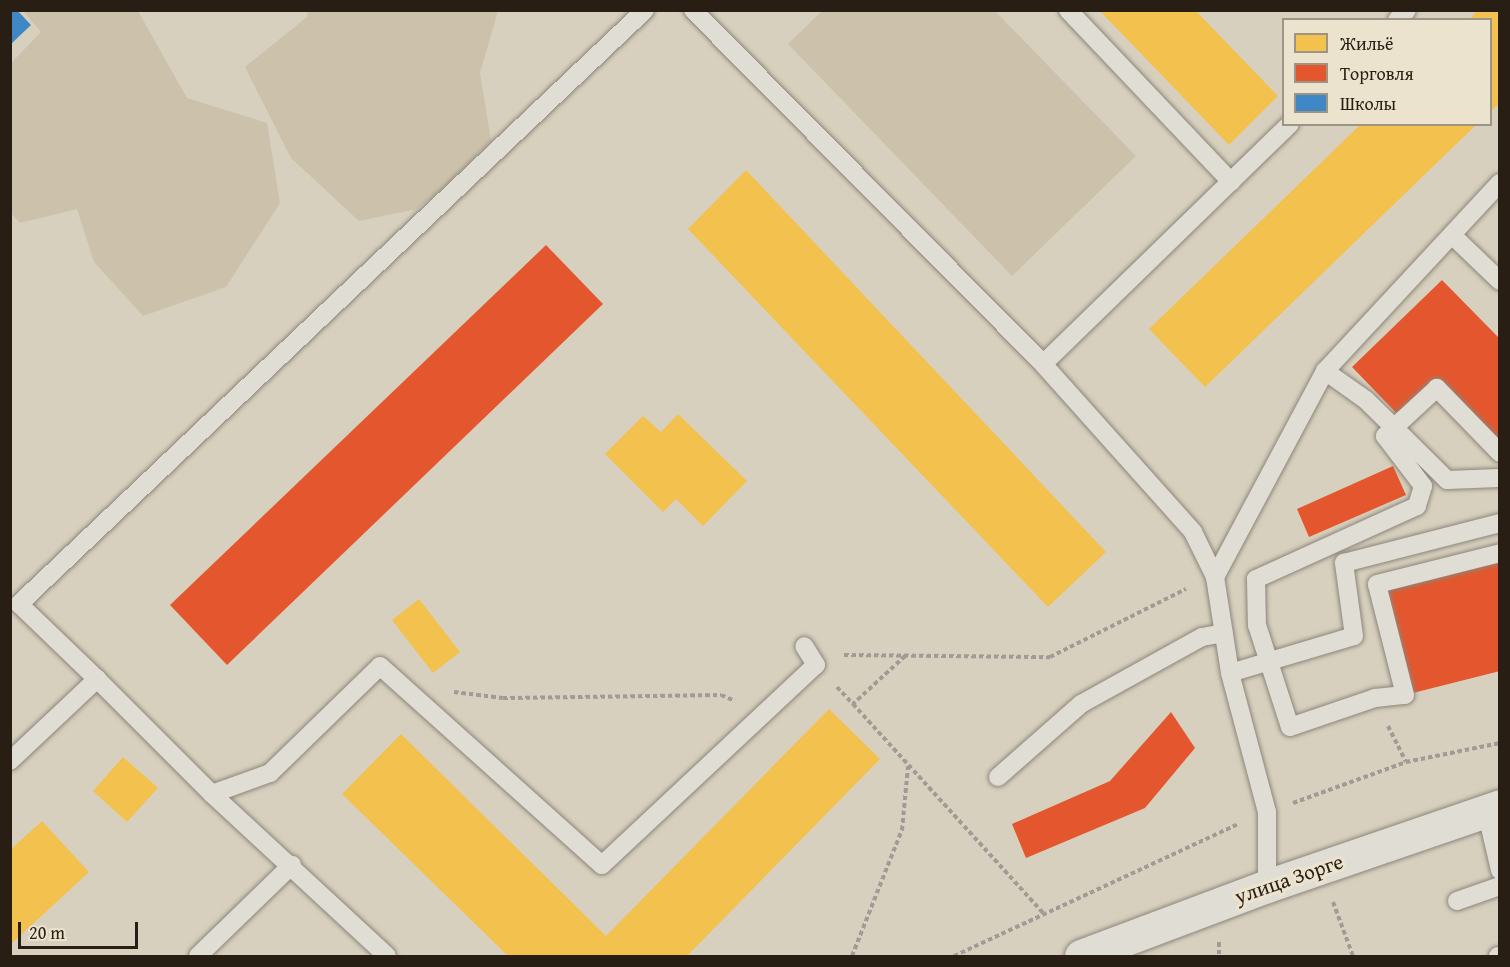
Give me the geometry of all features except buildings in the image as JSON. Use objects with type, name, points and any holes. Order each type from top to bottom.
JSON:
[{"type":"street","name":"улица Зорге","points":[[1081,957],[1267,886],[1493,808]]},
{"type":"lane","points":[[387,957],[292,865],[212,794],[15,600],[645,10]]},
{"type":"lane","points":[[693,10],[1043,364],[1193,532],[1215,577],[1230,673],[1267,812],[1267,886]]},
{"type":"lane","points":[[1068,10],[1231,182]]},
{"type":"lane","points":[[1043,364],[1288,126]]},
{"type":"lane","points":[[1215,577],[1324,372],[1500,183]]},
{"type":"lane","points":[[1453,236],[1500,281]]},
{"type":"lane","points":[[1324,372],[1366,400],[1447,480],[1499,478]]},
{"type":"lane","points":[[1500,453],[1437,388],[1385,436],[1423,486],[1418,506],[1256,579],[1257,625],[1290,727],[1375,698],[1405,695],[1377,584],[1500,553]]},
{"type":"lane","points":[[1230,673],[1354,636],[1344,563],[1500,523]]},
{"type":"lane","points":[[998,777],[1081,704],[1202,637],[1224,633]]},
{"type":"lane","points":[[212,794],[270,773],[380,666],[602,865],[822,660],[804,646]]},
{"type":"lane","points":[[10,761],[97,679]]},
{"type":"lane","points":[[1493,808],[1500,870]]},
{"type":"lane","points":[[198,957],[292,865]]},
{"type":"lane","points":[[1457,901],[1500,886]]},
{"type":"path","points":[[822,660],[905,656],[1050,657],[1215,577]]},
{"type":"path","points":[[905,656],[852,704],[1044,914]]},
{"type":"path","points":[[402,685],[503,698],[721,695],[763,714]]},
{"type":"path","points":[[1375,698],[1406,762]]},
{"type":"path","points":[[954,957],[1267,812],[1406,762],[1500,743]]},
{"type":"path","points":[[852,957],[902,830],[908,766]]},
{"type":"path","points":[[1319,868],[1353,957]]},
{"type":"shaded area","points":[[23,11],[138,11],[187,98],[267,123],[280,203],[226,287],[143,316],[94,262],[77,209],[20,223],[11,213],[11,63],[41,32]]},
{"type":"shaded area","points":[[306,11],[498,11],[480,73],[491,141],[447,185],[417,209],[359,221],[291,158],[245,67],[308,16]]},
{"type":"shaded area","points":[[822,11],[995,11],[1136,156],[1012,276],[788,44]]}]
